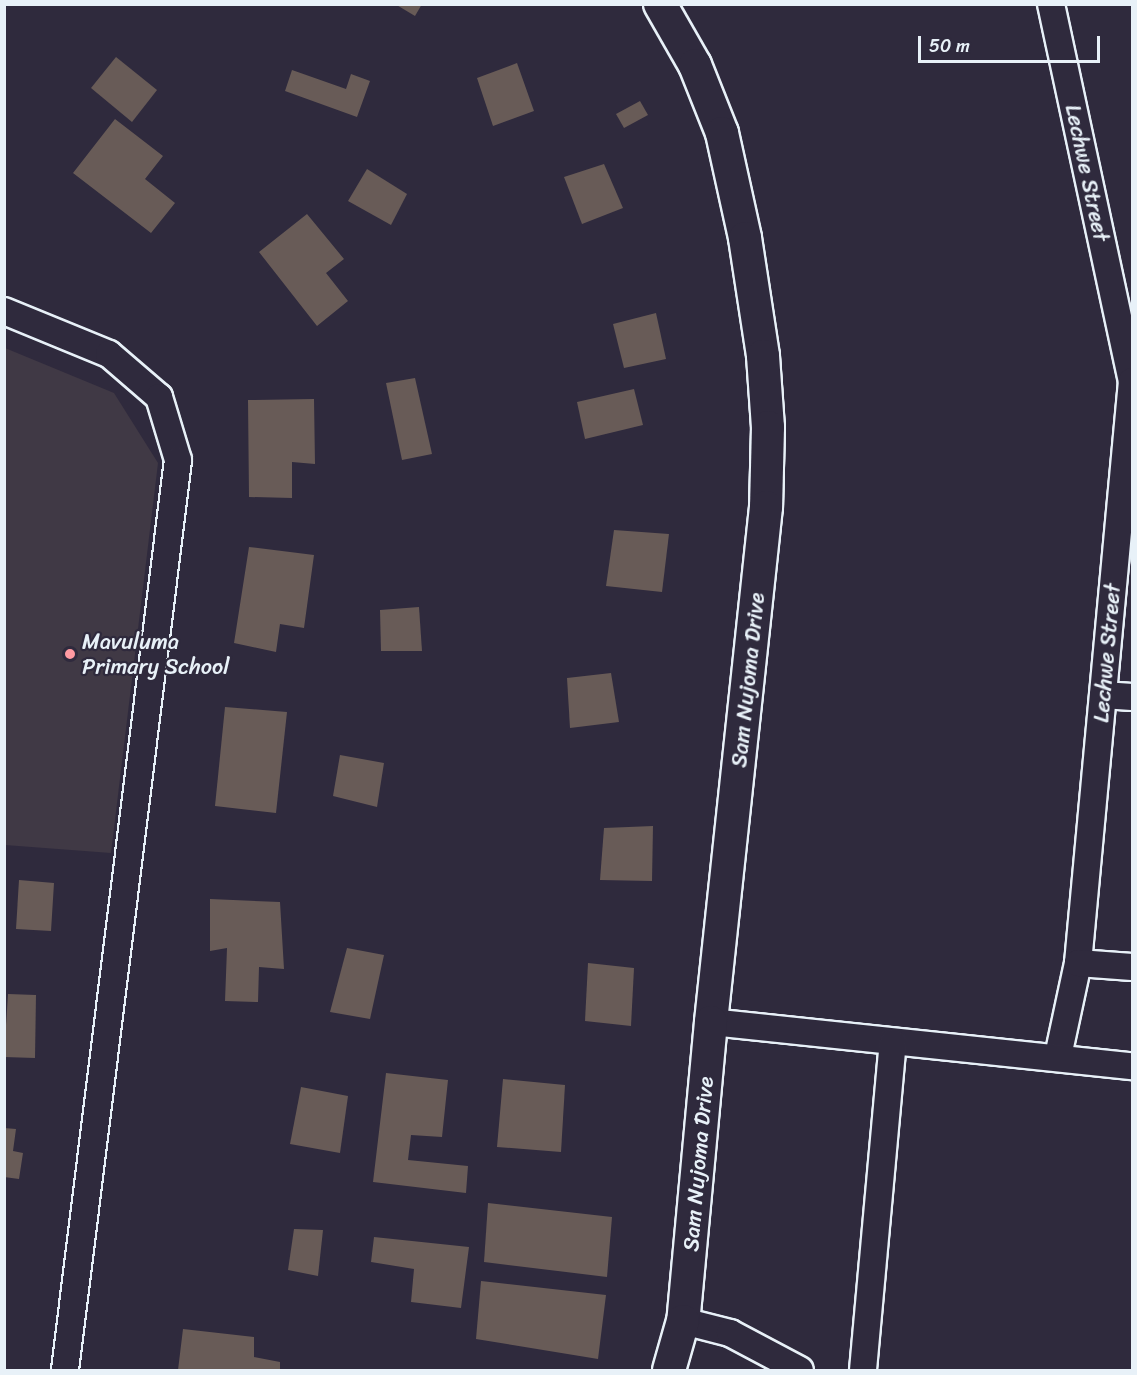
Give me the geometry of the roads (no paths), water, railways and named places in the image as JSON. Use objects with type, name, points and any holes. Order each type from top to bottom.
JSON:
[{"type":"street","name":"Sam Nujoma Drive","points":[[660,4],[695,66],[722,133],[745,238],[763,356],[768,427],[766,507],[711,1022],[683,1321],[669,1371]]},
{"type":"street","name":"Lechwe Street","points":[[1051,4],[1132,381],[1078,963],[1058,1056]]},
{"type":"street","points":[[4,311],[109,354],[142,382],[159,397],[178,460],[65,1371]]},
{"type":"street","points":[[1103,695],[1132,697]]},
{"type":"street","points":[[1078,963],[1132,968]]},
{"type":"street","points":[[711,1022],[1132,1065]]},
{"type":"street","points":[[863,1371],[893,1042]]},
{"type":"street","points":[[683,1321],[730,1333],[800,1371]]},
{"type":"place","name":"Mavuluma Primary School","points":[[70,654]]}]
